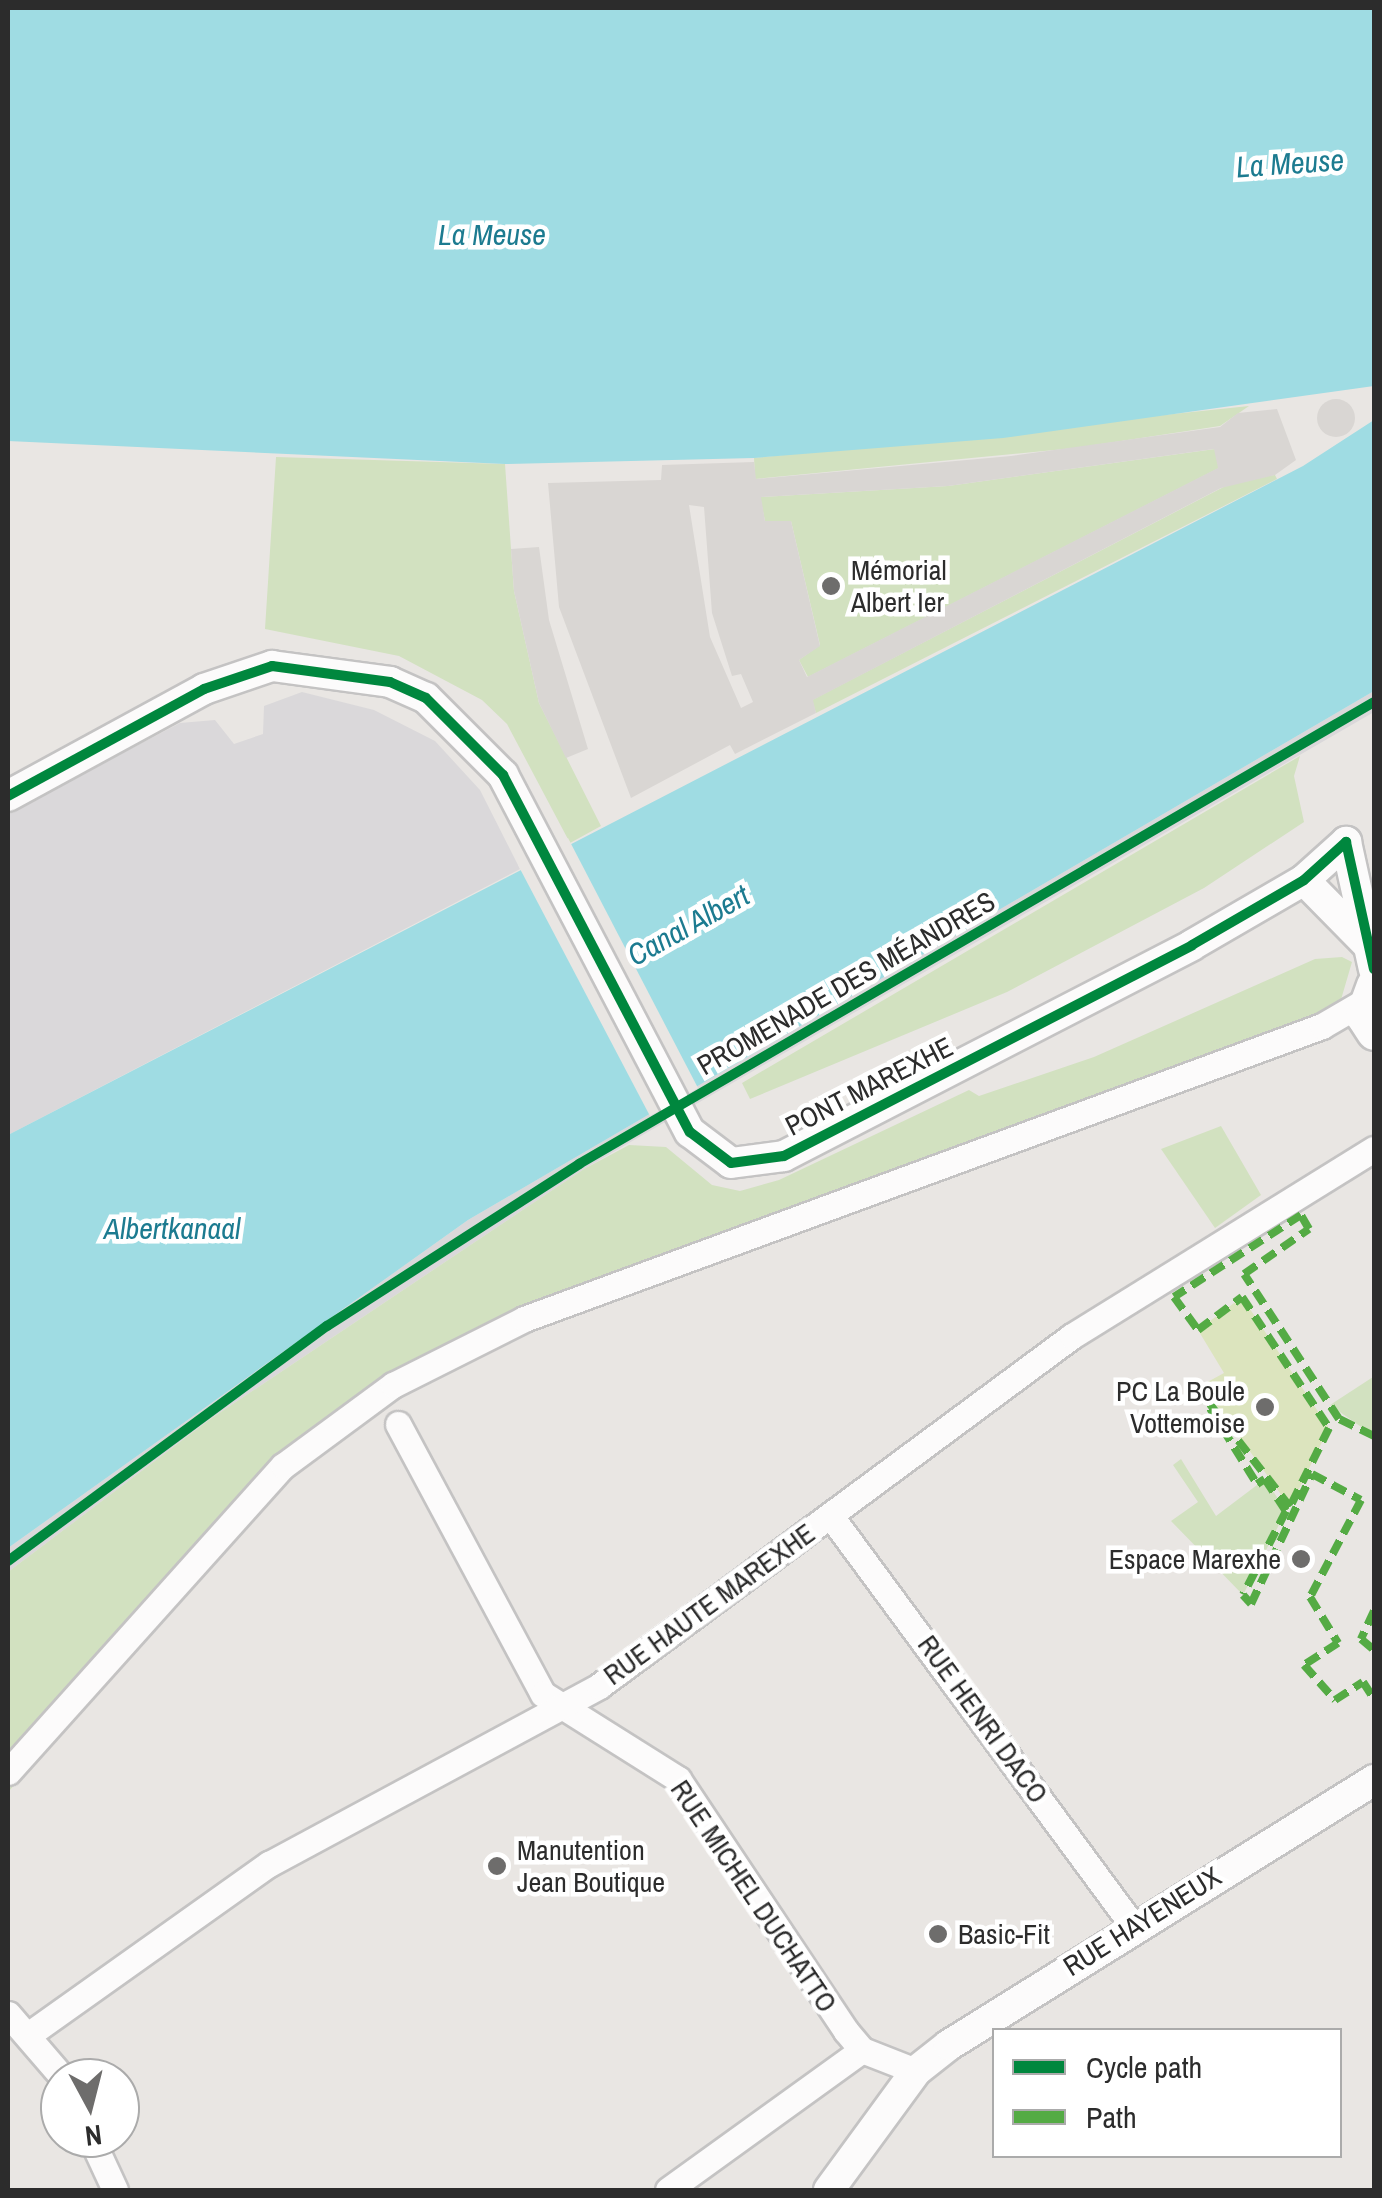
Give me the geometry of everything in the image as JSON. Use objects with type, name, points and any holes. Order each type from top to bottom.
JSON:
[{"type":"street","name":"PONT MAREXHE","points":[[8,796],[204,689],[272,666],[318,668],[426,698],[503,775],[686,1125],[731,1163],[784,1156],[1304,880],[1346,842],[1370,986]]},
{"type":"street","points":[[8,1772],[282,1466],[393,1385],[524,1320],[1322,1026],[1370,986],[1304,880]]},
{"type":"street","name":"RUE HAUTE MAREXHE","points":[[28,2035],[268,1864],[562,1710],[1072,1336],[1374,1149]]},
{"type":"street","name":"RUE MICHEL DUCHATTO","points":[[398,1424],[543,1694],[562,1710],[678,1779],[862,2050]]},
{"type":"street","name":"RUE HENRI DACO","points":[[830,1515],[1132,1926]]},
{"type":"street","name":"RUE HAYENEUX","points":[[829,2190],[916,2072],[1132,1926],[1374,1780]]},
{"type":"street","points":[[8,2014],[46,2058]]},
{"type":"street","points":[[668,2190],[862,2050],[916,2072]]},
{"type":"street","points":[[101,2158],[115,2190]]},
{"type":"shaded area","points":[[1336,399],[1350,404],[1355,418],[1350,432],[1336,437],[1322,432],[1317,418],[1322,404]]},
{"type":"shaded area","points":[[1277,409],[1296,460],[1275,475],[1221,488],[813,700],[816,713],[735,754],[730,745],[631,798],[559,607],[548,483],[661,480],[662,465],[754,462],[756,479],[1011,456],[1220,427],[1238,413]],"holes":[[[1214,449],[1218,468],[807,677],[799,660],[820,646],[791,521],[765,521],[761,497],[948,486]],[[689,505],[704,507],[712,613],[732,676],[741,674],[753,702],[741,708],[710,637]]]},
{"type":"shaded area","points":[[539,547],[549,620],[588,749],[566,758],[539,703],[514,591],[511,549]]},
{"type":"shaded area","points":[[1374,691],[1374,712],[584,1169],[209,1420],[8,1572],[8,1548],[468,1220]]},
{"type":"shaded area","points":[[302,692],[374,710],[435,741],[480,790],[520,869],[8,1135],[8,813],[180,723],[215,720],[234,744],[263,734],[264,706]]},
{"type":"green space","points":[[1249,406],[1220,426],[1075,448],[755,479],[754,458]]},
{"type":"green space","points":[[1215,449],[1219,468],[808,677],[799,660],[820,645],[791,521],[765,521],[760,497],[948,486]]},
{"type":"green space","points":[[276,457],[505,464],[514,591],[539,703],[601,826],[570,843],[507,724],[482,700],[399,656],[265,629]]},
{"type":"green space","points":[[1275,475],[1277,479],[816,713],[812,700],[1239,479]]},
{"type":"green space","points":[[1300,756],[1294,776],[1304,822],[1204,888],[1007,992],[750,1099],[742,1083]]},
{"type":"green space","points":[[1342,957],[1352,962],[1340,1003],[1216,1075],[532,1324],[393,1399],[284,1485],[8,1792],[8,1572],[209,1420],[584,1169],[629,1145],[666,1147],[712,1185],[740,1191],[779,1180],[969,1090],[979,1096],[1094,1057],[1315,959]]},
{"type":"green space","points":[[1221,1126],[1261,1195],[1215,1228],[1161,1149]]},
{"type":"green space","name":"PC La Boule Vottemoise","points":[[1242,1297],[1329,1428],[1290,1507],[1202,1385],[1224,1373],[1198,1330]]},
{"type":"green space","points":[[1374,1379],[1374,1436],[1330,1405]]},
{"type":"green space","points":[[1181,1459],[1216,1516],[1265,1479],[1286,1511],[1243,1595],[1171,1521],[1198,1502],[1173,1465]]},
{"type":"water","name":"La Meuse","points":[[8,8],[1374,8],[1374,386],[1003,438],[754,458],[505,464],[8,441]]},
{"type":"water","name":"Albertkanaal","points":[[1374,420],[1374,691],[468,1220],[8,1548],[8,1135],[1303,466]]},
{"type":"pier","points":[[568,838],[698,1088],[650,1116],[518,865]]},
{"type":"marked path","points":[[1374,1436],[1339,1419],[1244,1274],[1309,1229],[1301,1215],[1174,1297],[1198,1330],[1242,1297],[1329,1428],[1290,1507],[1198,1389],[1257,1484],[1265,1479],[1286,1511],[1243,1595],[1251,1604],[1312,1474],[1361,1500],[1310,1597],[1338,1643],[1304,1665],[1335,1700],[1363,1682],[1374,1699]]},
{"type":"marked path","points":[[1374,1611],[1361,1639],[1374,1650]]},
{"type":"cycle path","points":[[8,796],[204,689],[272,666],[390,682],[426,698],[503,775],[690,1132],[731,1163],[784,1156],[1192,945],[1304,880],[1346,842],[1374,969]]},
{"type":"cycle path","name":"PROMENADE DES MÉANDRES","points":[[8,1561],[327,1326],[579,1164],[1374,702]]},
{"type":"place","name":"Mémorial Albert Ier","points":[[831,586]]},
{"type":"place","name":"PC La Boule Vottemoise","points":[[1265,1407]]},
{"type":"place","name":"Espace Marexhe","points":[[1301,1559]]},
{"type":"place","name":"Manutention Jean Boutique","points":[[497,1866]]},
{"type":"place","name":"Basic-Fit","points":[[938,1934]]},
{"type":"water label","name":"Canal Albert","points":[[688,925]]}]
